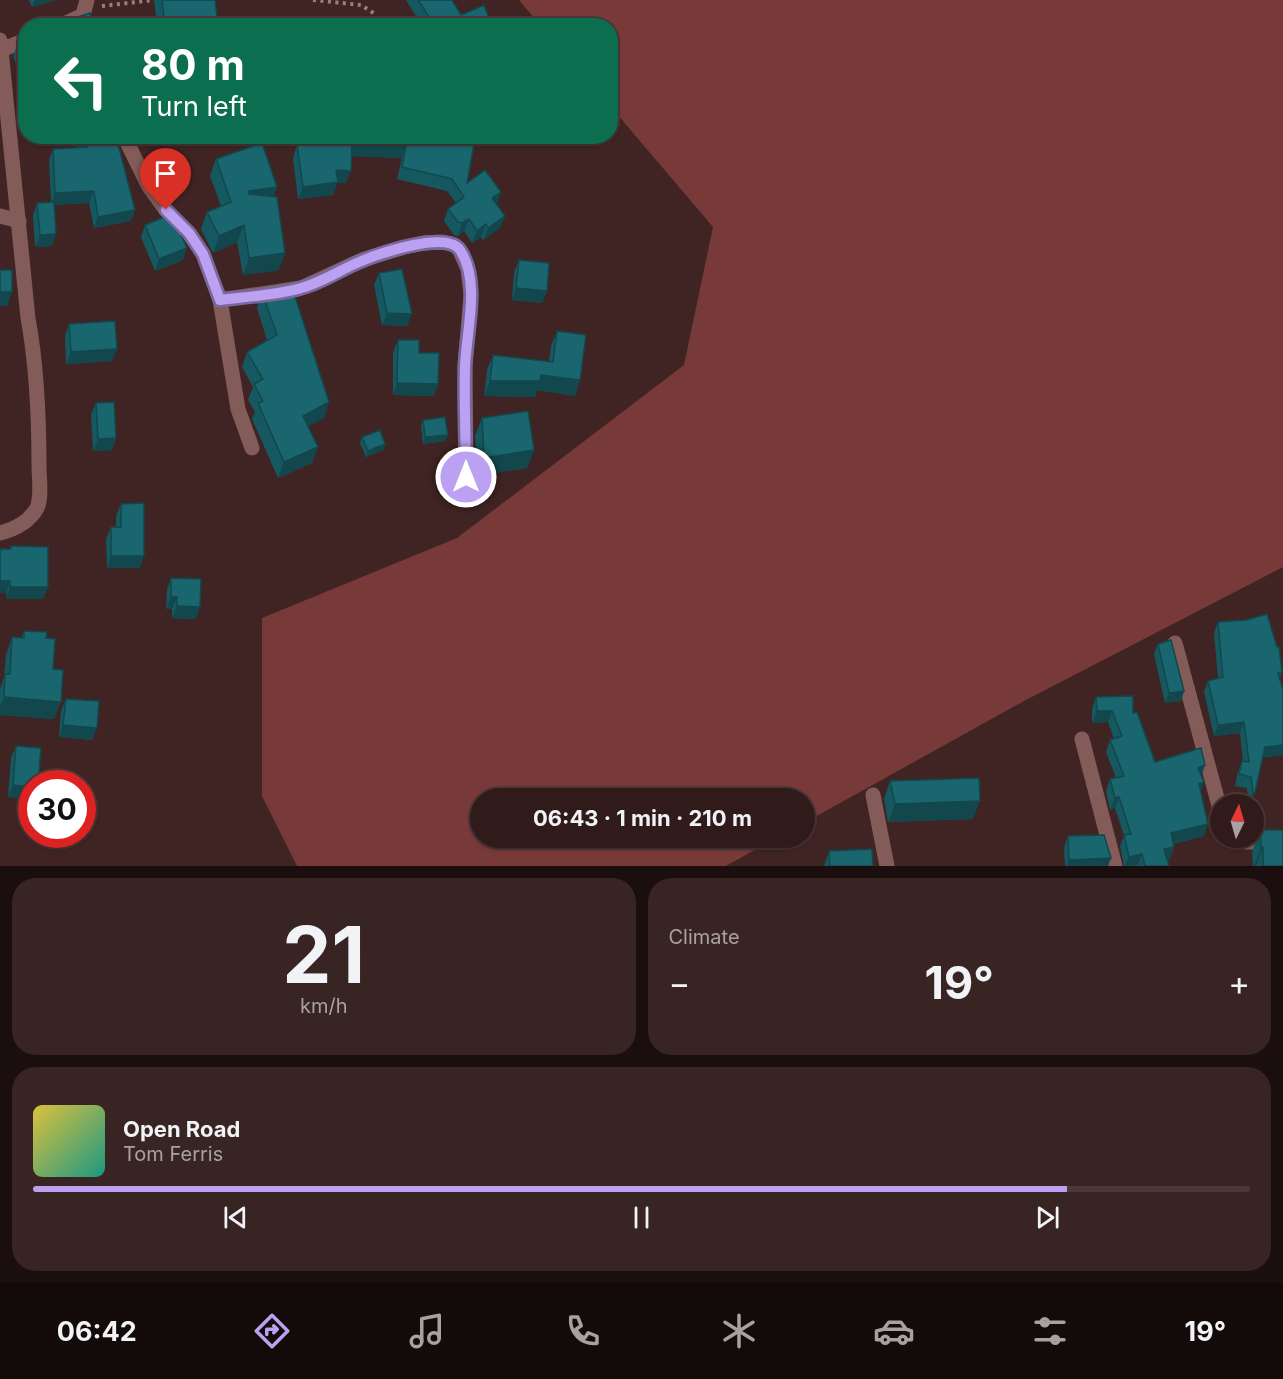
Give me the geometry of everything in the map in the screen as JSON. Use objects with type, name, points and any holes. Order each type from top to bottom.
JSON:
[{"type":"street","points":[[0,533],[27,522],[38,505],[39,421],[34,351],[28,318],[5,108],[1,45],[18,42]]},
{"type":"street","points":[[128,144],[148,185],[166,210],[189,233],[203,254],[220,300],[238,409],[252,448]]},
{"type":"street","points":[[0,216],[19,221]]},
{"type":"street","points":[[220,300],[301,288],[362,260],[404,247],[442,242],[455,245],[468,269],[471,295],[465,366],[466,477]]},
{"type":"street","points":[[1175,643],[1216,794]]},
{"type":"street","points":[[1082,739],[1115,866]]},
{"type":"street","points":[[873,795],[886,866]]},
{"type":"street","points":[[1264,842],[1283,842]]},
{"type":"path","points":[[86,12],[154,0]]},
{"type":"path","points":[[313,0],[361,5],[375,14]]},
{"type":"shaded area","points":[[519,0],[1283,0],[1283,567],[1024,701],[815,817],[815,788],[470,788],[470,848],[758,848],[726,866],[297,866],[262,796],[262,618],[457,538],[684,365],[713,227],[618,115],[618,18],[534,18]]},
{"type":"building","points":[[162,0],[215,0],[217,18],[164,18]]},
{"type":"building","points":[[418,0],[452,0],[461,15],[484,5],[489,18],[430,18]]},
{"type":"building","points":[[90,13],[92,18],[75,18]]},
{"type":"building","points":[[86,144],[118,144],[135,210],[98,217],[94,191],[55,193],[53,149],[87,147]]},
{"type":"building","points":[[262,144],[277,187],[249,191],[249,194],[277,197],[285,253],[249,258],[244,225],[219,236],[207,212],[231,202],[216,159]]},
{"type":"building","points":[[352,144],[351,171],[336,170],[338,182],[303,187],[297,145]]},
{"type":"building","points":[[370,144],[474,144],[467,183],[485,170],[501,192],[492,198],[505,216],[488,228],[486,224],[477,231],[469,219],[462,223],[458,222],[448,209],[464,197],[452,179],[402,167],[406,146]]},
{"type":"building","points":[[54,202],[56,234],[40,235],[37,203]]},
{"type":"building","points":[[172,214],[187,248],[159,259],[145,225]]},
{"type":"building","points":[[519,260],[549,263],[547,291],[516,288]]},
{"type":"building","points":[[402,269],[412,314],[387,313],[379,273]]},
{"type":"building","points":[[0,270],[12,270],[12,292],[0,292]]},
{"type":"building","points":[[291,284],[329,402],[303,416],[318,447],[284,462],[258,403],[263,401],[254,384],[263,379],[247,352],[277,335],[262,292]]},
{"type":"building","points":[[115,321],[117,349],[71,352],[69,324]]},
{"type":"building","points":[[557,331],[586,335],[580,380],[541,375],[540,381],[490,381],[493,355],[553,362]]},
{"type":"building","points":[[398,340],[419,340],[419,353],[439,353],[438,384],[397,383]]},
{"type":"building","points":[[114,402],[116,438],[98,439],[96,403]]},
{"type":"building","points":[[528,411],[534,450],[484,458],[482,418]]},
{"type":"building","points":[[445,417],[448,435],[425,437],[423,420]]},
{"type":"building","points":[[380,430],[385,444],[368,451],[362,437]]},
{"type":"building","points":[[144,503],[144,556],[111,556],[111,527],[121,527],[121,504]]},
{"type":"building","points":[[11,546],[48,547],[48,587],[10,587],[10,581],[0,581],[0,549],[11,549]]},
{"type":"building","points":[[171,578],[201,579],[200,607],[177,606],[177,597],[171,597]]},
{"type":"building","points":[[1267,614],[1277,647],[1279,647],[1282,672],[1278,673],[1283,690],[1283,745],[1265,747],[1255,792],[1253,792],[1251,777],[1239,774],[1242,761],[1249,762],[1244,722],[1218,725],[1208,681],[1223,677],[1218,622],[1247,620]]},
{"type":"building","points":[[24,631],[47,632],[46,638],[55,639],[53,669],[63,670],[61,702],[4,697],[5,674],[10,674],[12,637],[24,638]]},
{"type":"building","points":[[1171,640],[1184,691],[1169,693],[1158,644]]},
{"type":"building","points":[[1133,696],[1133,713],[1137,712],[1155,762],[1201,748],[1205,765],[1198,768],[1204,782],[1199,784],[1208,824],[1171,833],[1174,847],[1164,849],[1169,866],[1145,866],[1142,854],[1129,857],[1124,835],[1131,834],[1119,797],[1115,798],[1110,779],[1124,776],[1110,740],[1122,736],[1112,711],[1097,711],[1096,697]]},
{"type":"building","points":[[66,699],[99,701],[97,728],[63,725]]},
{"type":"building","points":[[16,746],[41,748],[39,770],[18,770],[18,786],[13,785]]},
{"type":"building","points":[[979,778],[980,801],[895,804],[890,781]]},
{"type":"building","points":[[1264,830],[1283,830],[1283,866],[1263,866]]},
{"type":"building","points":[[1104,835],[1111,858],[1069,860],[1068,836]]},
{"type":"building","points":[[872,849],[873,866],[830,866],[829,851]]},
{"type":"route","points":[[166,210],[189,233],[203,254],[220,300],[301,288],[362,260],[404,247],[442,242],[455,245],[468,269],[471,295],[465,366],[466,477]]}]
